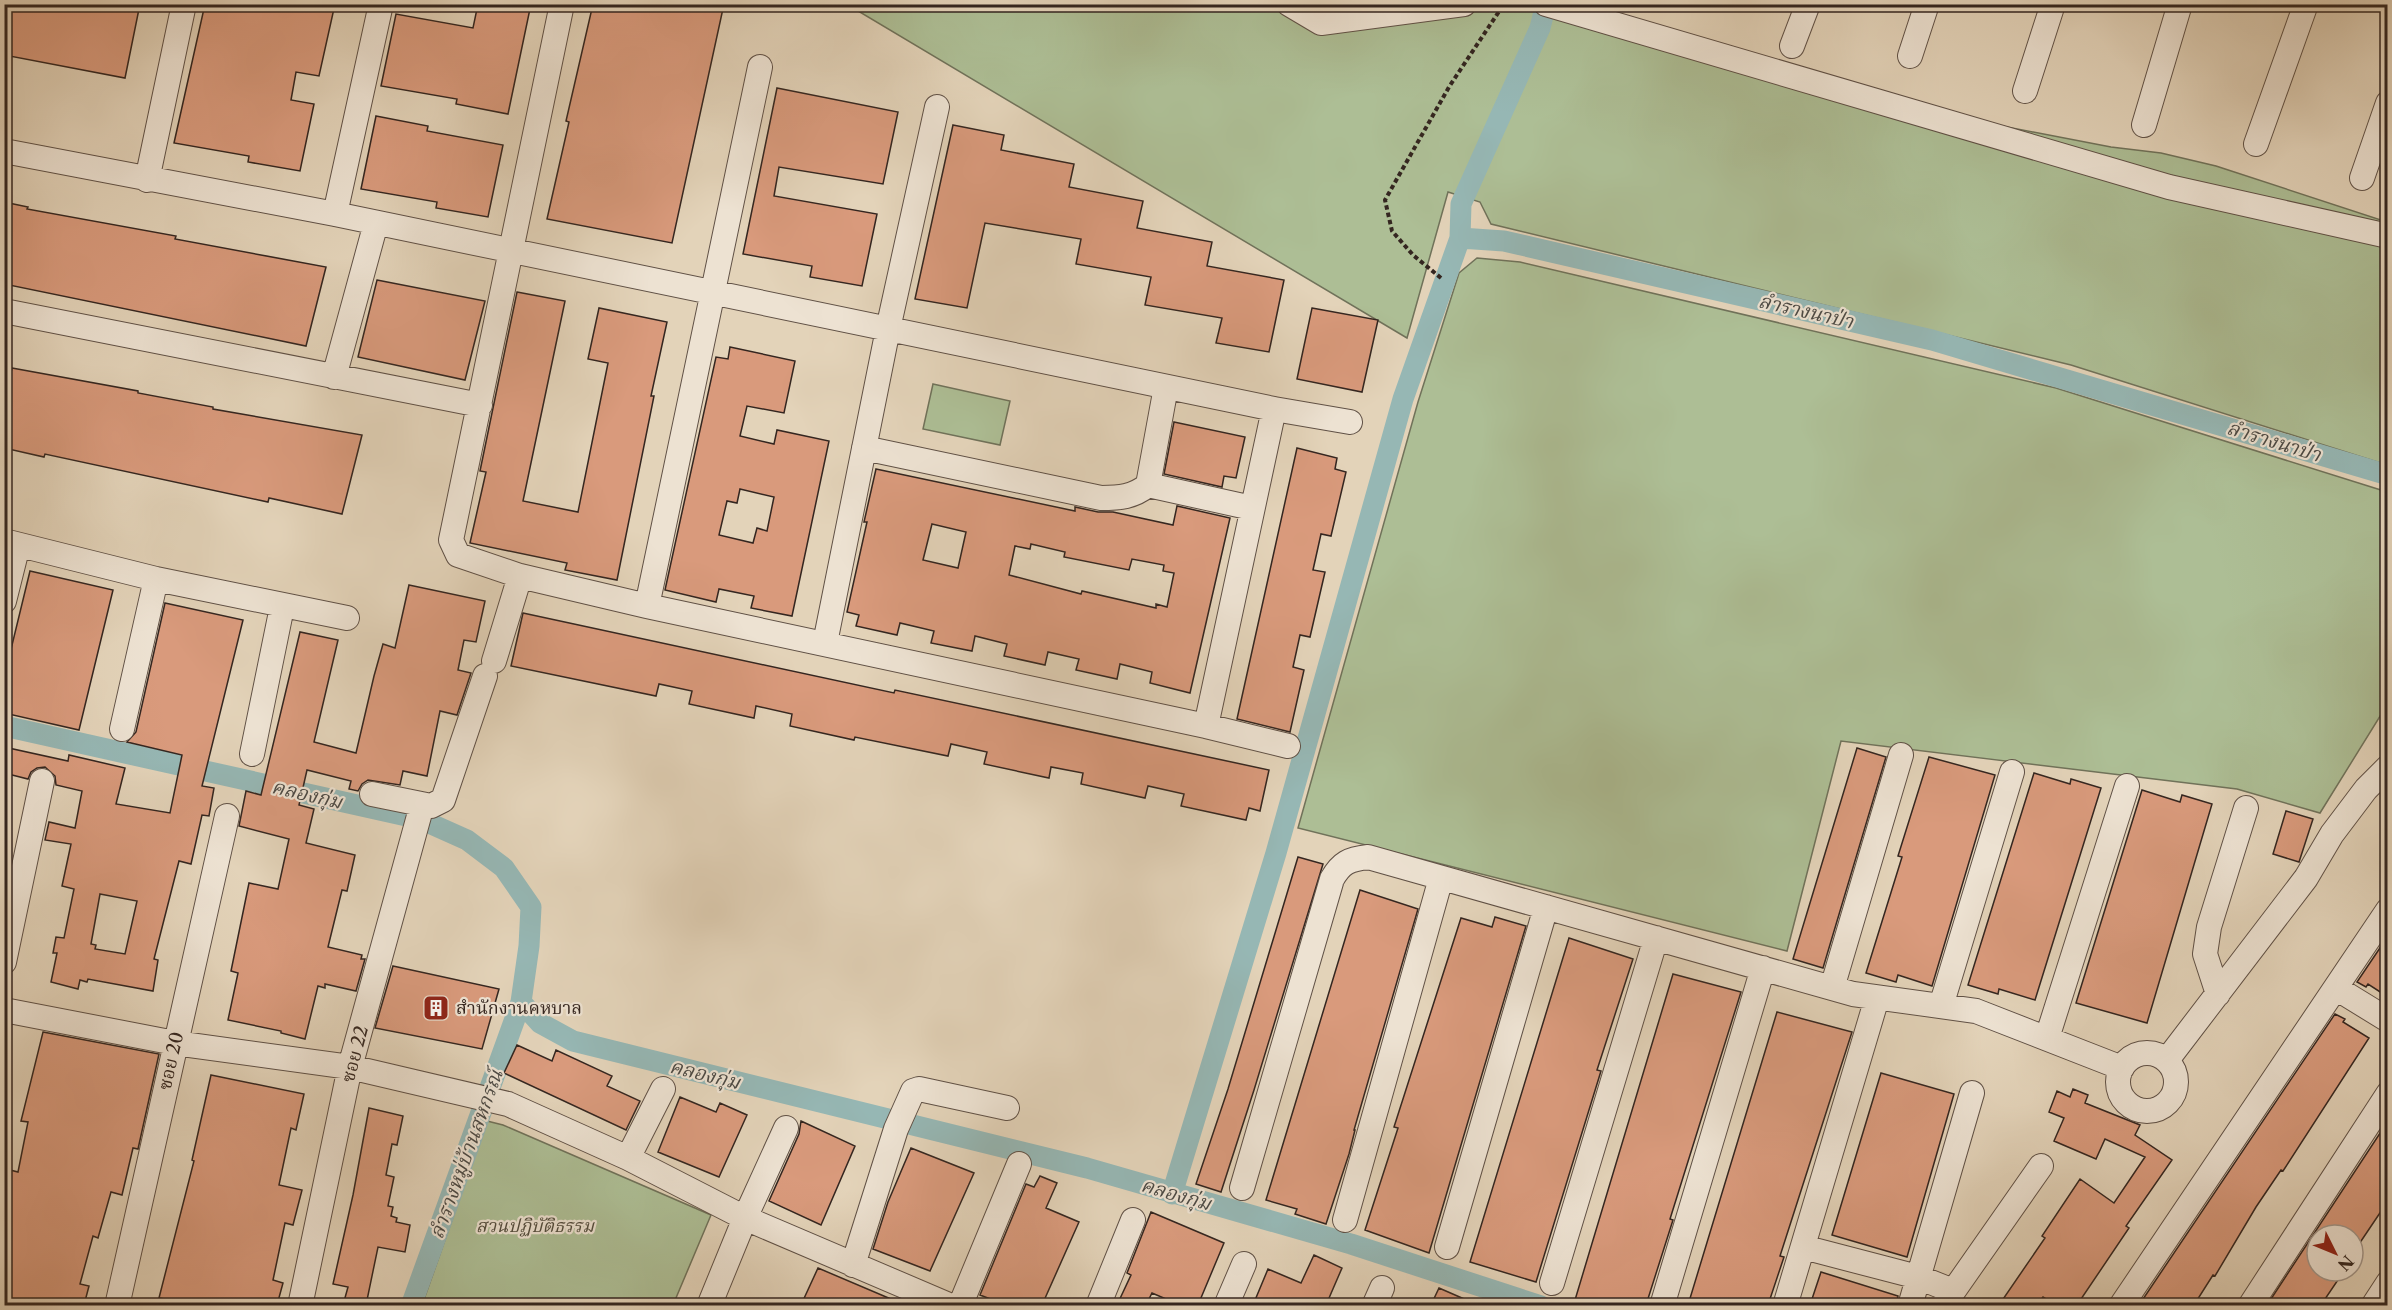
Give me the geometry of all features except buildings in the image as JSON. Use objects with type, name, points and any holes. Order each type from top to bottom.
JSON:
[{"type":"street","points":[[147,180],[184,4]]},
{"type":"street","points":[[335,214],[381,4]]},
{"type":"street","points":[[562,4],[451,540],[458,555],[520,576],[647,606],[1206,726],[1288,747]]},
{"type":"street","points":[[1288,4],[1321,23],[1464,4]]},
{"type":"street","points":[[1546,4],[2169,186],[2388,236]]},
{"type":"street","points":[[1792,46],[1808,4]]},
{"type":"street","points":[[1910,56],[1927,4]]},
{"type":"street","points":[[2025,91],[2053,4]]},
{"type":"street","points":[[2144,125],[2180,4]]},
{"type":"street","points":[[2256,144],[2306,4]]},
{"type":"street","points":[[647,606],[760,67]]},
{"type":"street","points":[[2362,178],[2388,103]]},
{"type":"street","points":[[825,643],[888,329],[937,107]]},
{"type":"street","points":[[4,151],[335,214],[1274,410],[1350,422]]},
{"type":"street","points":[[334,377],[376,223]]},
{"type":"street","points":[[4,311],[480,405]]},
{"type":"street","points":[[864,448],[1101,498],[1122,498],[1137,494],[1148,485],[1166,387]]},
{"type":"street","points":[[1206,726],[1274,410]]},
{"type":"street","points":[[1148,485],[1252,508]]},
{"type":"street","points":[[4,601],[11,543],[156,579],[282,607],[347,618]]},
{"type":"street","points":[[372,794],[419,813],[443,800],[520,576]]},
{"type":"street","points":[[122,729],[156,579]]},
{"type":"street","points":[[252,754],[282,607]]},
{"type":"street","points":[[1832,988],[1901,755]]},
{"type":"street","points":[[2167,1060],[2306,878],[2332,834],[2366,789],[2388,767]]},
{"type":"street","points":[[1941,1006],[2012,772]]},
{"type":"street","points":[[4,962],[42,781]]},
{"type":"street","points":[[2047,1038],[2127,786]]},
{"type":"street","points":[[2218,994],[2205,954],[2209,927],[2246,808]]},
{"type":"street","name":"ซอย 22","points":[[300,1305],[350,1067],[419,813]]},
{"type":"street","name":"ซอย 20","points":[[117,1305],[227,816]]},
{"type":"street","points":[[1242,1188],[1332,879],[1339,867],[1351,859],[1368,857],[1832,988],[1877,998],[1976,1011],[2122,1068]]},
{"type":"street","points":[[1345,1220],[1441,878]]},
{"type":"street","points":[[1447,1247],[1546,908]]},
{"type":"street","points":[[2121,1305],[2337,988],[2388,909]]},
{"type":"street","points":[[1552,1283],[1656,938]]},
{"type":"street","points":[[1662,1305],[1763,968]]},
{"type":"street","points":[[2337,988],[2388,1020]]},
{"type":"street","points":[[1785,1305],[1877,998]]},
{"type":"street","points":[[4,1010],[175,1043],[350,1067],[508,1104],[628,1158],[745,1218],[853,1265],[922,1300],[951,1305]]},
{"type":"street","points":[[2145,1053],[2167,1060],[2175,1072],[2177,1082],[2170,1100],[2154,1110],[2144,1111],[2127,1103],[2118,1086],[2122,1068],[2128,1060],[2145,1053]]},
{"type":"street","points":[[628,1158],[663,1089]]},
{"type":"street","points":[[853,1265],[899,1123],[915,1089],[1007,1108]]},
{"type":"street","points":[[1910,1305],[1972,1093]]},
{"type":"street","points":[[2250,1305],[2388,1094]]},
{"type":"street","points":[[710,1305],[745,1218],[786,1128]]},
{"type":"street","points":[[960,1305],[1019,1164]]},
{"type":"street","points":[[1803,1247],[1918,1277],[1948,1298],[2041,1166]]},
{"type":"street","points":[[1098,1305],[1133,1220]]},
{"type":"street","points":[[1226,1305],[1244,1264]]},
{"type":"street","points":[[2373,1305],[2388,1283]]},
{"type":"path","points":[[1441,278],[1413,255],[1392,231],[1385,200],[1449,87],[1504,4]]},
{"type":"green space","points":[[848,5],[1584,5],[1883,103],[2111,147],[2161,153],[2216,166],[2387,222],[2387,465],[2071,365],[1491,224],[1480,202],[1448,192],[1407,338]]},
{"type":"green space","points":[[1477,258],[1520,262],[2056,388],[2384,491],[2387,493],[2387,705],[2320,813],[2237,789],[1841,741],[1787,951],[1298,828],[1418,402],[1459,273]]},
{"type":"green space","points":[[933,384],[1010,401],[1000,445],[923,429]]},
{"type":"green space","name":"สวนปฏิบัติธรรม","points":[[487,1121],[503,1125],[711,1215],[673,1305],[422,1305]]},
{"type":"waterway","name":"ลำรางนาป่า","points":[[1546,4],[1540,28],[1461,204],[1460,238],[1504,241],[1932,340],[2388,475]]},
{"type":"waterway","points":[[1172,1194],[1276,853],[1403,399],[1460,238]]},
{"type":"waterway","name":"คลองกุ่ม","points":[[4,726],[420,819],[467,840],[504,868],[531,907],[529,946],[521,1002],[540,1023],[573,1041],[1087,1168],[1351,1244],[1541,1306]]},
{"type":"waterway","name":"ลำรางหมู่บ้านสหกรณ์","points":[[411,1306],[521,1002]]},
{"type":"place","name":"สำนักงานคหบาล","points":[[436,1008]]}]
